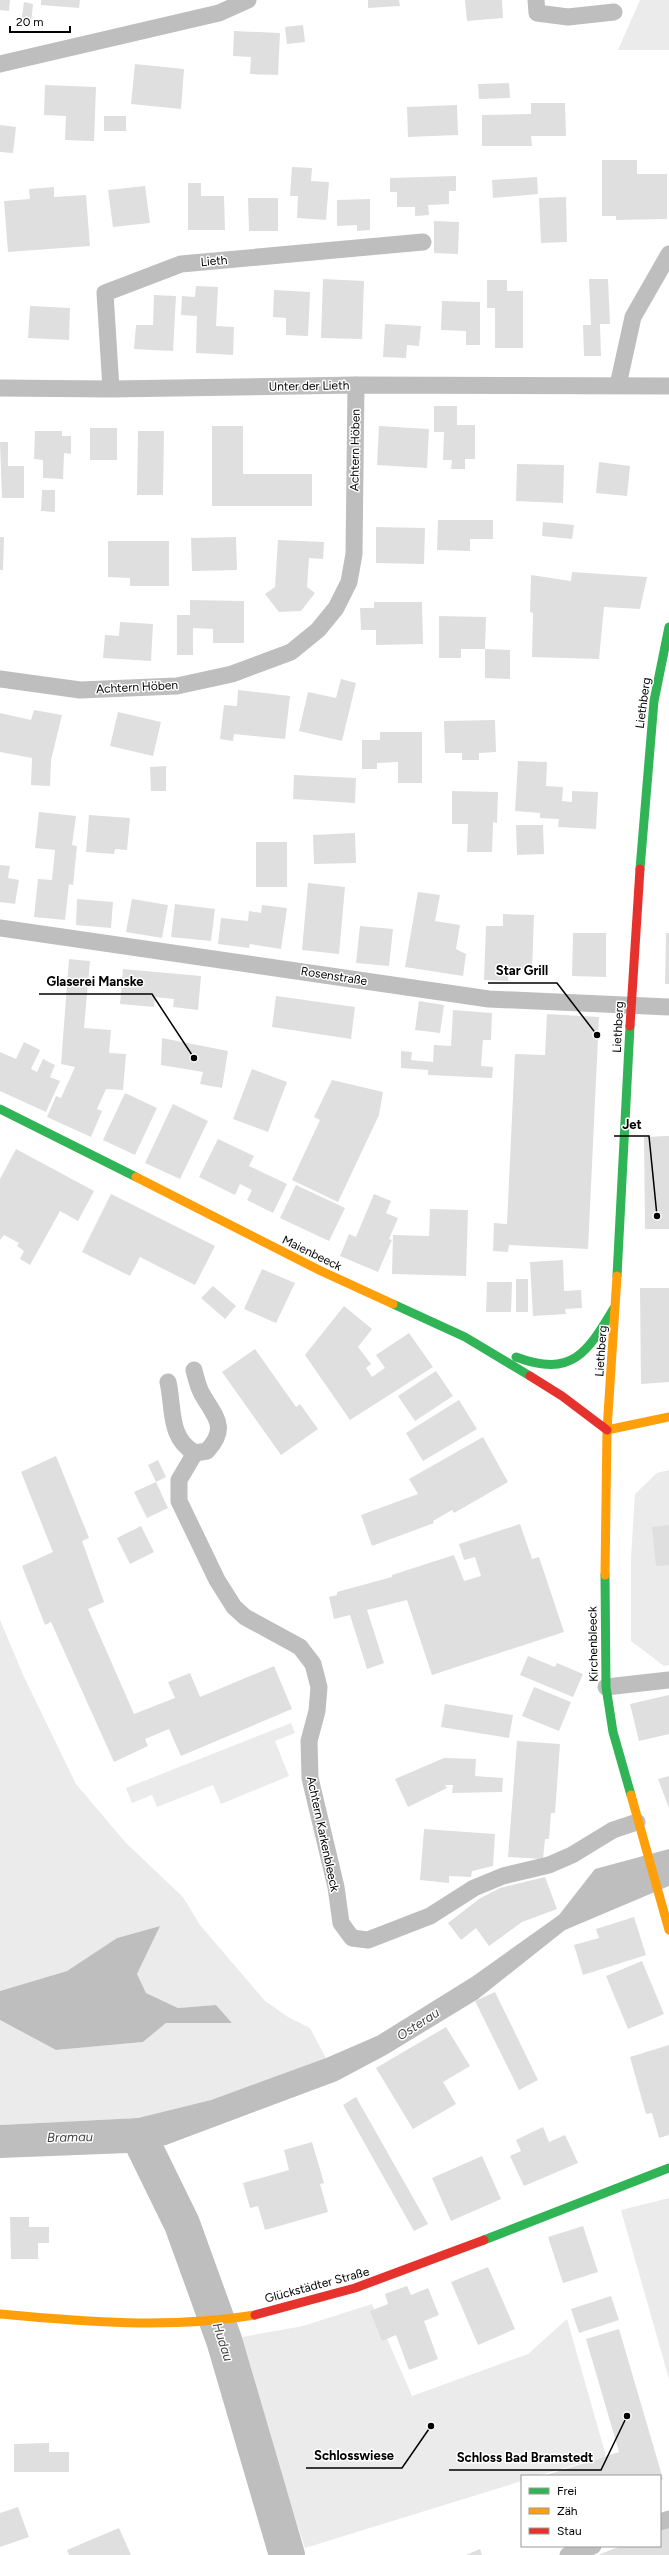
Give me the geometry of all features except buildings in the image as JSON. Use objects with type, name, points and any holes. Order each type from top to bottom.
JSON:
[{"type":"street","points":[[0,64],[219,13],[248,0]]},
{"type":"street","points":[[536,0],[537,13],[568,17],[614,12]]},
{"type":"street","name":"Lieth","points":[[111,389],[105,293],[180,264],[423,242]]},
{"type":"street","points":[[618,385],[633,317],[669,254]]},
{"type":"street","name":"Unter der Lieth","points":[[0,388],[111,389],[356,385],[669,386]]},
{"type":"street","name":"Achtern Höben","points":[[0,679],[80,690],[177,686],[232,674],[291,652],[318,630],[336,608],[349,582],[354,554],[356,385]]},
{"type":"street","name":"Liethberg","points":[[607,1430],[616,1306],[631,1004],[648,758],[654,700],[669,627]]},
{"type":"street","name":"Rosenstraße","points":[[0,928],[489,999],[594,1006],[631,1004],[669,1007]]},
{"type":"street","name":"Maienbeeck","points":[[0,1109],[321,1271],[465,1338],[562,1396],[607,1430]]},
{"type":"street","points":[[465,1338],[481,1340],[527,1362],[551,1367],[573,1361],[594,1343],[616,1306]]},
{"type":"street","points":[[168,1382],[175,1427],[180,1442],[195,1453],[207,1451],[215,1442],[220,1426],[200,1392],[194,1370]]},
{"type":"street","points":[[607,1430],[669,1417]]},
{"type":"street","name":"Kirchenbleeck","points":[[607,1430],[604,1625],[606,1687],[613,1732],[637,1822],[669,1930]]},
{"type":"street","name":"Achtern Karkenbleeck","points":[[195,1453],[179,1480],[178,1501],[217,1580],[239,1612],[300,1647],[313,1664],[319,1687],[317,1711],[309,1741],[310,1778],[336,1887],[341,1922],[352,1938],[368,1940],[430,1916],[474,1888],[503,1876],[549,1865],[572,1855],[614,1830],[637,1822]]},
{"type":"street","points":[[606,1687],[669,1680]]},
{"type":"street","name":"Glückstädter Straße","points":[[0,2314],[136,2325],[183,2324],[231,2319],[356,2289],[602,2191],[669,2168]]},
{"type":"street","points":[[568,2555],[591,2547]]},
{"type":"shaded area","points":[[640,0],[669,0],[669,50],[618,50]]},
{"type":"shaded area","points":[[669,1470],[669,1665],[664,1666],[631,1641],[631,1557],[635,1494],[657,1473]]},
{"type":"shaded area","points":[[0,1620],[24,1677],[76,1784],[126,1843],[183,1897],[200,1925],[265,2001],[288,2017],[310,2028],[326,2058],[211,2100],[138,2118],[0,2125],[0,2020],[56,2050],[143,2042],[166,2023],[232,2023],[216,2005],[178,2008],[146,1993],[137,1974],[159,1926],[117,1938],[67,1971],[0,1991]]},
{"type":"shaded area","points":[[291,1723],[295,1733],[275,1741],[289,1776],[221,1804],[213,1785],[157,1807],[152,1795],[132,1803],[126,1788]]},
{"type":"shaded area","points":[[669,2198],[669,2379],[621,2210]]},
{"type":"shaded area","points":[[372,2304],[412,2396],[528,2354],[567,2319],[606,2456],[540,2475],[521,2475],[521,2481],[305,2548],[236,2338],[303,2326]]},
{"type":"water","points":[[669,1849],[669,1886],[565,1930],[478,1999],[386,2055],[337,2081],[166,2145],[128,2153],[0,2158],[0,2125],[138,2118],[211,2100],[326,2058],[377,2036],[472,1977],[559,1915],[595,1869]]},
{"type":"water","points":[[160,1926],[137,1974],[146,1993],[178,2008],[216,2005],[232,2023],[166,2023],[143,2042],[56,2050],[0,2020],[0,1991],[67,1971],[117,1938]]},
{"type":"waterway","name":"Hudau","points":[[139,2136],[182,2224],[224,2340],[287,2555]]},
{"type":"traffic: fast","points":[[640,869],[654,701],[669,627]]},
{"type":"traffic: fast","points":[[617,1276],[630,1026]]},
{"type":"traffic: fast","points":[[0,1109],[136,1177]]},
{"type":"traffic: fast","points":[[393,1304],[465,1337],[530,1376]]},
{"type":"traffic: fast","points":[[516,1357],[535,1363],[551,1365],[564,1363],[576,1357],[586,1349],[595,1338],[614,1308]]},
{"type":"traffic: fast","points":[[605,1575],[606,1687],[613,1732],[631,1795]]},
{"type":"traffic: fast","points":[[484,2240],[669,2168]]},
{"type":"traffic: slow","points":[[136,1177],[321,1271],[393,1304]]},
{"type":"traffic: slow","points":[[605,1575],[607,1430],[617,1276]]},
{"type":"traffic: slow","points":[[607,1430],[669,1417]]},
{"type":"traffic: slow","points":[[631,1795],[669,1930]]},
{"type":"traffic: slow","points":[[0,2314],[64,2320],[128,2323],[191,2322],[255,2315]]},
{"type":"traffic: jam","points":[[630,1026],[640,869]]},
{"type":"traffic: jam","points":[[530,1376],[562,1396],[607,1430]]},
{"type":"traffic: jam","points":[[255,2315],[355,2288],[484,2240]]},
{"type":"place","name":"Star Grill","points":[[597,1035]]},
{"type":"place","name":"Glaserei Manske","points":[[194,1058]]},
{"type":"place","name":"Jet","points":[[657,1216]]},
{"type":"place","name":"Schloss Bad Bramstedt","points":[[627,2416]]},
{"type":"place","name":"Schlosswiese","points":[[431,2426]]},
{"type":"water label","name":"Osterau","points":[[418,2024]]},
{"type":"water label","name":"Bramau","points":[[70,2137]]}]
